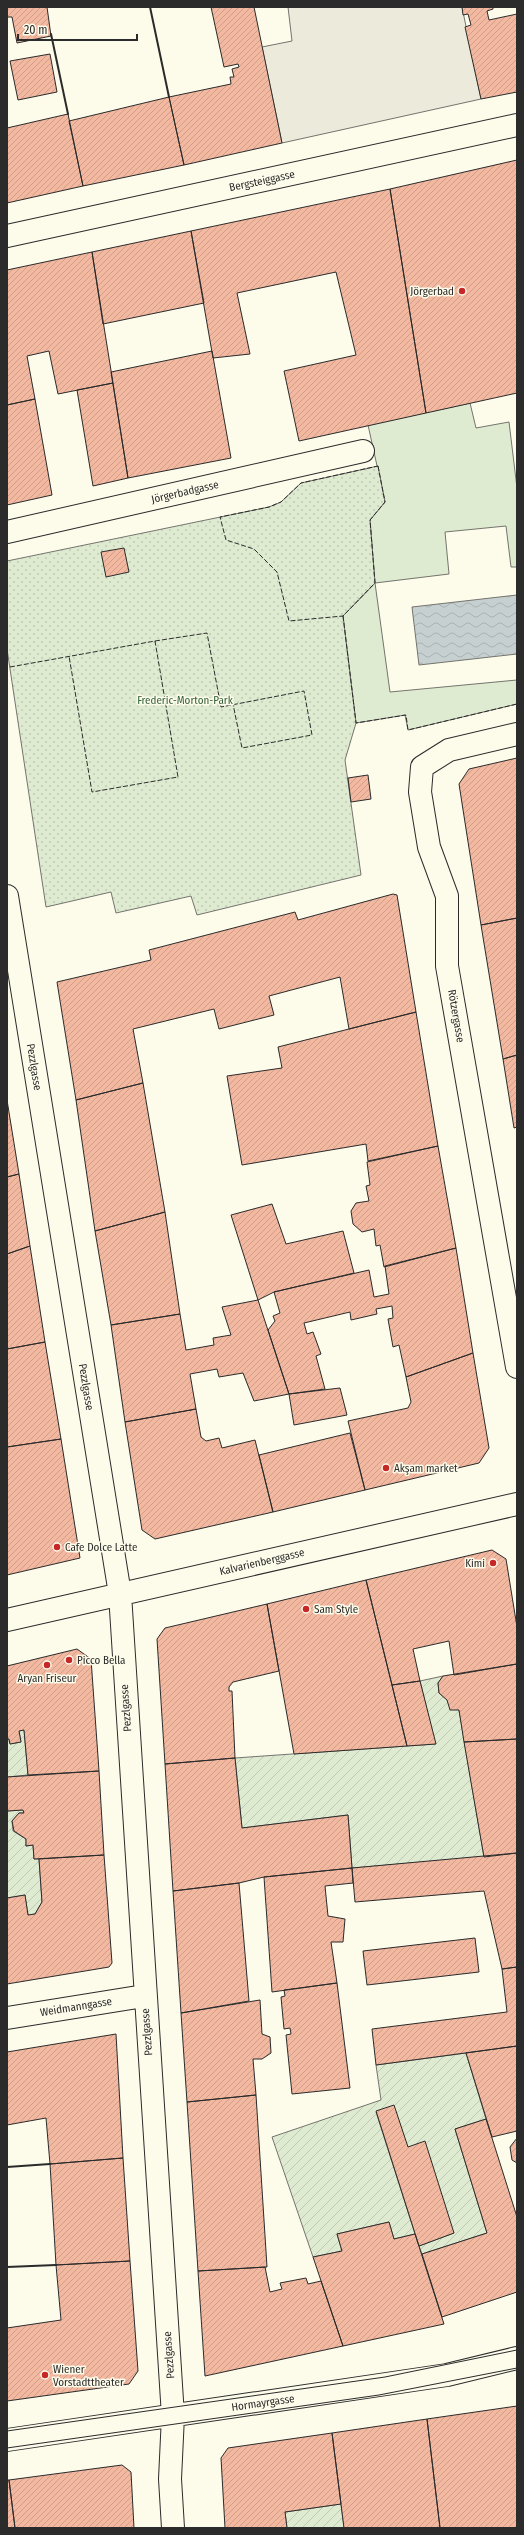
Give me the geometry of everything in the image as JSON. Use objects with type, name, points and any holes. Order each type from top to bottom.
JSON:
[{"type":"street","name":"Bergsteiggasse","points":[[7,236],[517,125]]},
{"type":"street","name":"Jörgerbadgasse","points":[[7,532],[362,451]]},
{"type":"street","name":"Rötzergasse","points":[[517,734],[449,750],[422,767],[420,792],[429,847],[447,896],[447,966],[517,1367]]},
{"type":"street","name":"Pezzlgasse","points":[[7,896],[120,1594],[144,1996],[173,2416],[170,2479],[173,2528]]},
{"type":"street","name":"Kalvarienberggasse","points":[[7,1620],[517,1504]]},
{"type":"street","name":"Weidmanngasse","points":[[7,2018],[144,1996]]},
{"type":"street","name":"Hormayrgasse","points":[[7,2440],[447,2375],[517,2358]]},
{"type":"green space","points":[[470,403],[476,428],[509,422],[517,488],[517,567],[511,567],[506,526],[445,532],[449,574],[375,583],[370,520],[385,502],[368,425]]},
{"type":"green space","name":"Frederic-Morton-Park","points":[[378,466],[385,502],[370,520],[375,583],[343,616],[356,723],[345,760],[361,875],[197,915],[191,896],[116,913],[111,892],[46,907],[7,649],[7,561],[269,507],[281,502],[301,483]]},
{"type":"green space","points":[[375,583],[390,692],[517,680],[517,704],[408,730],[405,715],[356,723],[343,616]]},
{"type":"green space","points":[[443,1676],[438,1683],[439,1693],[459,1710],[484,1857],[352,1868],[348,1815],[242,1828],[235,1758],[435,1744],[420,1681]]},
{"type":"green space","points":[[24,1730],[28,1775],[7,1777],[7,1739],[9,1739],[10,1744],[21,1742],[19,1731]]},
{"type":"green space","points":[[23,1810],[24,1813],[19,1813],[12,1821],[13,1831],[26,1839],[26,1846],[33,1845],[34,1859],[39,1859],[42,1902],[35,1914],[28,1915],[25,1895],[7,1898],[7,1811]]},
{"type":"green space","points":[[466,2053],[486,2119],[455,2129],[487,2233],[422,2254],[419,2246],[454,2233],[408,2147],[376,2112],[415,2234],[394,2239],[389,2222],[337,2234],[342,2251],[313,2257],[272,2137],[381,2100],[376,2065]]},
{"type":"green space","points":[[341,2504],[344,2528],[287,2528],[285,2512]]},
{"type":"shaded area","points":[[288,7],[462,7],[481,99],[282,143],[262,47],[292,41]]},
{"type":"water","points":[[517,595],[517,654],[419,665],[412,607]]},
{"type":"building","points":[[7,7],[47,7],[51,36],[17,43],[12,17],[7,17]]},
{"type":"building","points":[[211,7],[254,7],[282,143],[184,165],[169,97],[231,84],[230,77],[234,77],[232,69],[239,67],[238,64],[224,67]]},
{"type":"building","points":[[462,7],[493,7],[493,9],[487,11],[489,20],[517,14],[517,92],[481,99],[465,27],[471,25],[468,14],[463,15]]},
{"type":"building","points":[[50,54],[57,92],[18,100],[10,61]]},
{"type":"building","points":[[169,97],[184,165],[83,186],[69,121]]},
{"type":"building","points":[[68,114],[83,186],[7,203],[7,128]]},
{"type":"building","name":"Jörgerbad","points":[[517,160],[517,393],[426,413],[390,189]]},
{"type":"building","points":[[390,189],[426,413],[299,441],[284,371],[356,355],[336,272],[237,293],[250,354],[213,358],[191,231]]},
{"type":"building","points":[[191,231],[204,303],[103,324],[92,252]]},
{"type":"building","points":[[92,252],[113,383],[58,394],[49,351],[27,356],[35,399],[7,405],[7,270]]},
{"type":"building","points":[[212,351],[231,458],[128,478],[111,372]]},
{"type":"building","points":[[113,383],[128,478],[93,486],[77,390]]},
{"type":"building","points":[[35,399],[52,495],[7,505],[7,405]]},
{"type":"building","points":[[124,548],[129,572],[106,577],[101,552]]},
{"type":"building","points":[[517,758],[517,918],[481,925],[459,784],[469,769]]},
{"type":"building","points":[[368,775],[371,799],[351,802],[348,778]]},
{"type":"building","points":[[393,894],[397,895],[416,1012],[349,1029],[340,977],[269,996],[274,1015],[219,1029],[214,1009],[133,1029],[143,1083],[76,1100],[57,982],[151,960],[149,950],[295,912],[298,920]]},
{"type":"building","points":[[517,918],[517,1055],[503,1059],[481,925]]},
{"type":"building","points":[[416,1012],[438,1146],[368,1161],[366,1144],[242,1165],[227,1076],[282,1068],[278,1047]]},
{"type":"building","points":[[517,1055],[517,1127],[514,1128],[503,1059]]},
{"type":"building","points":[[143,1083],[165,1212],[95,1231],[76,1100]]},
{"type":"building","points":[[7,1100],[19,1174],[7,1177]]},
{"type":"building","points":[[438,1146],[456,1248],[384,1267],[380,1245],[376,1246],[374,1229],[362,1232],[353,1224],[351,1211],[356,1203],[369,1201],[366,1186],[370,1185],[367,1162]]},
{"type":"building","points":[[19,1174],[30,1246],[7,1254],[7,1177]]},
{"type":"building","points":[[272,1204],[286,1244],[343,1231],[354,1273],[274,1292],[258,1300],[231,1215]]},
{"type":"building","points":[[165,1212],[180,1314],[111,1325],[95,1231]]},
{"type":"building","points":[[30,1246],[45,1342],[7,1349],[7,1254]]},
{"type":"building","points":[[456,1248],[473,1353],[406,1377],[399,1345],[393,1347],[388,1319],[393,1318],[392,1306],[376,1309],[377,1314],[351,1320],[350,1312],[304,1323],[307,1334],[313,1332],[321,1354],[316,1356],[325,1389],[289,1394],[268,1330],[275,1321],[273,1316],[280,1313],[274,1292],[369,1270],[374,1297],[389,1294],[385,1266]]},
{"type":"building","points":[[258,1300],[289,1394],[254,1401],[243,1373],[219,1377],[217,1369],[190,1374],[196,1409],[125,1422],[111,1325],[180,1314],[186,1350],[214,1345],[213,1338],[231,1335],[222,1307]]},
{"type":"building","points":[[45,1342],[61,1439],[7,1447],[7,1349]]},
{"type":"building","points":[[473,1353],[489,1448],[479,1463],[365,1490],[348,1421],[408,1408],[411,1402],[406,1377]]},
{"type":"building","points":[[340,1388],[347,1415],[294,1425],[289,1394]]},
{"type":"building","points":[[196,1409],[201,1437],[206,1441],[219,1438],[222,1448],[255,1440],[273,1512],[155,1539],[142,1530],[125,1422]]},
{"type":"building","points":[[350,1433],[365,1490],[273,1512],[259,1455]]},
{"type":"building","points":[[61,1439],[80,1558],[7,1575],[7,1447]]},
{"type":"building","points":[[492,1550],[506,1559],[517,1627],[517,1664],[454,1675],[449,1641],[413,1649],[420,1681],[392,1685],[366,1580]]},
{"type":"building","points":[[366,1580],[407,1746],[294,1754],[267,1604]]},
{"type":"building","points":[[267,1604],[279,1671],[233,1682],[229,1687],[229,1691],[232,1691],[235,1758],[165,1764],[157,1639],[165,1628]]},
{"type":"building","points":[[77,1649],[91,1659],[99,1771],[28,1775],[24,1730],[19,1731],[21,1742],[10,1744],[9,1739],[7,1739],[7,1666]]},
{"type":"building","points":[[517,1664],[517,1739],[464,1742],[459,1710],[450,1710],[447,1700],[439,1693],[438,1683],[443,1676]]},
{"type":"building","points":[[420,1681],[436,1744],[407,1746],[392,1685]]},
{"type":"building","points":[[517,1739],[517,1853],[484,1857],[464,1742]]},
{"type":"building","points":[[235,1758],[242,1828],[348,1815],[352,1868],[264,1877],[239,1883],[173,1891],[165,1764]]},
{"type":"building","points":[[99,1771],[104,1855],[34,1859],[33,1845],[26,1846],[26,1839],[14,1831],[12,1821],[19,1813],[24,1813],[23,1810],[7,1811],[7,1777]]},
{"type":"building","points":[[517,1853],[517,1967],[502,1969],[484,1891],[355,1902],[352,1868]]},
{"type":"building","points":[[104,1855],[112,1963],[109,1967],[7,1984],[7,1898],[25,1895],[28,1915],[35,1914],[42,1902],[39,1859]]},
{"type":"building","points":[[352,1868],[353,1883],[325,1886],[328,1916],[345,1919],[343,1942],[331,1942],[337,1983],[272,1992],[264,1877]]},
{"type":"building","points":[[239,1883],[249,2001],[181,2013],[173,1891]]},
{"type":"building","points":[[475,1938],[479,1972],[367,1985],[363,1951]]},
{"type":"building","points":[[517,1967],[517,2046],[376,2065],[372,2029],[507,2012],[502,1969]]},
{"type":"building","points":[[337,1983],[350,2088],[292,2094],[286,2035],[291,2034],[290,2028],[284,2029],[281,1997],[285,1996],[284,1990]]},
{"type":"building","points":[[260,2000],[262,2034],[270,2037],[271,2053],[262,2059],[253,2059],[256,2095],[187,2102],[181,2013]]},
{"type":"building","points":[[116,2034],[123,2158],[50,2164],[46,2118],[7,2125],[7,2052]]},
{"type":"building","points":[[517,2046],[517,2131],[492,2137],[466,2053]]},
{"type":"building","points":[[256,2095],[267,2267],[198,2271],[187,2102]]},
{"type":"building","points":[[394,2105],[408,2147],[425,2141],[454,2233],[419,2246],[376,2111]]},
{"type":"building","points":[[486,2119],[517,2217],[517,2292],[442,2317],[422,2254],[487,2233],[455,2129]]},
{"type":"building","points":[[517,2138],[517,2163],[512,2160],[510,2147]]},
{"type":"building","points":[[123,2158],[130,2261],[56,2265],[50,2164]]},
{"type":"building","points":[[389,2222],[394,2239],[415,2234],[444,2324],[343,2346],[313,2257],[342,2251],[337,2234]]},
{"type":"building","points":[[130,2261],[138,2371],[129,2384],[7,2401],[7,2328],[61,2320],[56,2265]]},
{"type":"building","points":[[265,2267],[270,2292],[282,2289],[280,2283],[306,2278],[308,2284],[321,2281],[343,2346],[205,2376],[198,2271]]},
{"type":"building","points":[[517,2406],[517,2528],[440,2528],[427,2419]]},
{"type":"building","points":[[427,2419],[440,2528],[344,2528],[332,2433]]},
{"type":"building","points":[[332,2433],[341,2504],[285,2512],[287,2528],[225,2528],[221,2458],[228,2448]]},
{"type":"building","points":[[122,2465],[131,2472],[134,2528],[15,2528],[9,2480]]},
{"type":"building","points":[[7,2480],[9,2480],[15,2528],[7,2528]]},
{"type":"tram line","points":[[7,2431],[385,2377],[517,2350]]},
{"type":"tram line","points":[[7,2448],[379,2395],[517,2368]]},
{"type":"fence","points":[[378,466],[385,502],[370,520],[375,583],[343,616],[289,621],[277,572],[254,549],[226,540],[220,517],[269,507],[281,502],[301,483],[378,466]]},
{"type":"fence","points":[[343,616],[356,723],[406,715],[408,730],[517,704]]},
{"type":"fence","points":[[155,641],[207,633],[221,707],[304,691],[312,735],[242,748],[233,704]]},
{"type":"fence","points":[[10,667],[155,641],[178,777],[92,792],[69,656]]},
{"type":"wall","points":[[150,7],[169,97]]},
{"type":"wall","points":[[51,34],[68,114]]},
{"type":"wall","points":[[7,2167],[50,2164]]},
{"type":"wall","points":[[7,2267],[56,2265]]},
{"type":"place","name":"Jörgerbad","points":[[462,291]]},
{"type":"place","name":"Akşam market","points":[[386,1468]]},
{"type":"place","name":"Cafe Dolce Latte","points":[[57,1547]]},
{"type":"place","name":"Kimi","points":[[493,1563]]},
{"type":"place","name":"Sam Style","points":[[306,1609]]},
{"type":"place","name":"Picco Bella","points":[[69,1660]]},
{"type":"place","name":"Aryan Friseur","points":[[47,1665]]},
{"type":"place","name":"Wiener Vorstadttheater","points":[[45,2375]]}]
